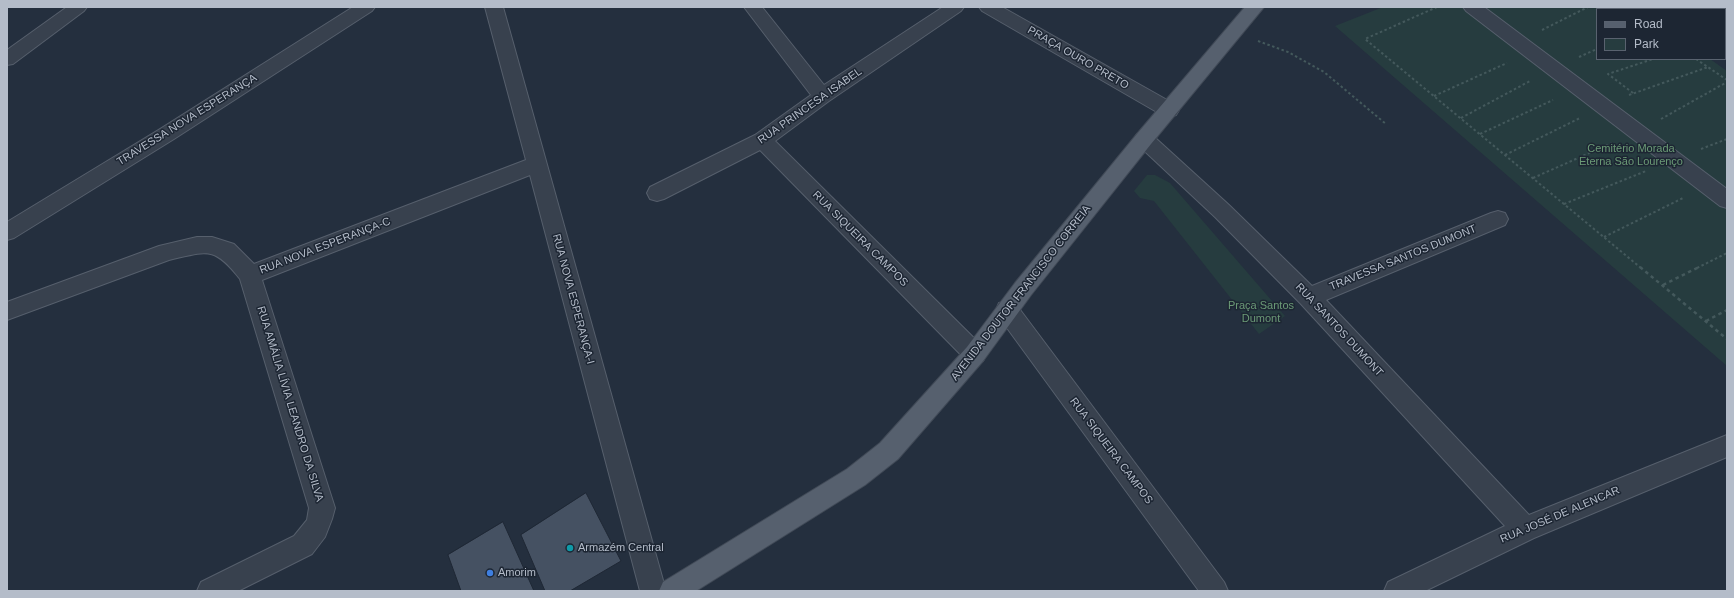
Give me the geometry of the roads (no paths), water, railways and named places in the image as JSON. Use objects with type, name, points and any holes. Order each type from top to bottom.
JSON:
[{"type":"main road","name":"AVENIDA DOUTOR FRANCISCO CORREIA","points":[[672,591],[856,477],[889,451],[975,354],[1007,310],[1144,139],[1255,7]]},
{"type":"street","points":[[7,59],[53,27],[78,7]]},
{"type":"street","name":"TRAVESSA NOVA ESPERANÇA","points":[[7,232],[167,134],[366,7]]},
{"type":"street","name":"RUA NOVA ESPERANÇA-I","points":[[494,7],[653,591]]},
{"type":"street","points":[[752,7],[822,96]]},
{"type":"street","name":"RUA PRINCESA ISABEL","points":[[657,192],[762,140],[822,96],[955,7]]},
{"type":"street","name":"PRAÇA OURO PRETO","points":[[988,7],[1168,110]]},
{"type":"street","points":[[1472,7],[1727,200]]},
{"type":"street","name":"RUA SANTOS DUMONT","points":[[1144,139],[1222,211],[1308,297],[1525,529]]},
{"type":"street","name":"RUA SIQUEIRA CAMPOS","points":[[762,140],[975,354]]},
{"type":"street","name":"RUA NOVA ESPERANÇA-C","points":[[7,311],[167,252],[194,245],[215,246],[227,251],[250,275],[536,164]]},
{"type":"street","name":"TRAVESSA SANTOS DUMONT","points":[[1308,297],[1498,219]]},
{"type":"street","name":"RUA AMÁLIA LÍVIA LEANDRO DA SILVA","points":[[210,591],[303,545],[314,534],[321,520],[322,508],[250,275]]},
{"type":"street","name":"RUA SIQUEIRA CAMPOS","points":[[1007,310],[1215,591]]},
{"type":"street","name":"RUA JOSÉ DE ALENCAR","points":[[1397,591],[1525,529],[1727,446]]},
{"type":"place","name":"Armazém Central","points":[[570,548]]},
{"type":"place","name":"Amorim","points":[[490,573]]},
{"type":"park label","name":"Cemitério Morada Eterna São Lourenço","points":[[1631,155]]},
{"type":"park label","name":"Praça Santos Dumont","points":[[1261,312]]}]
